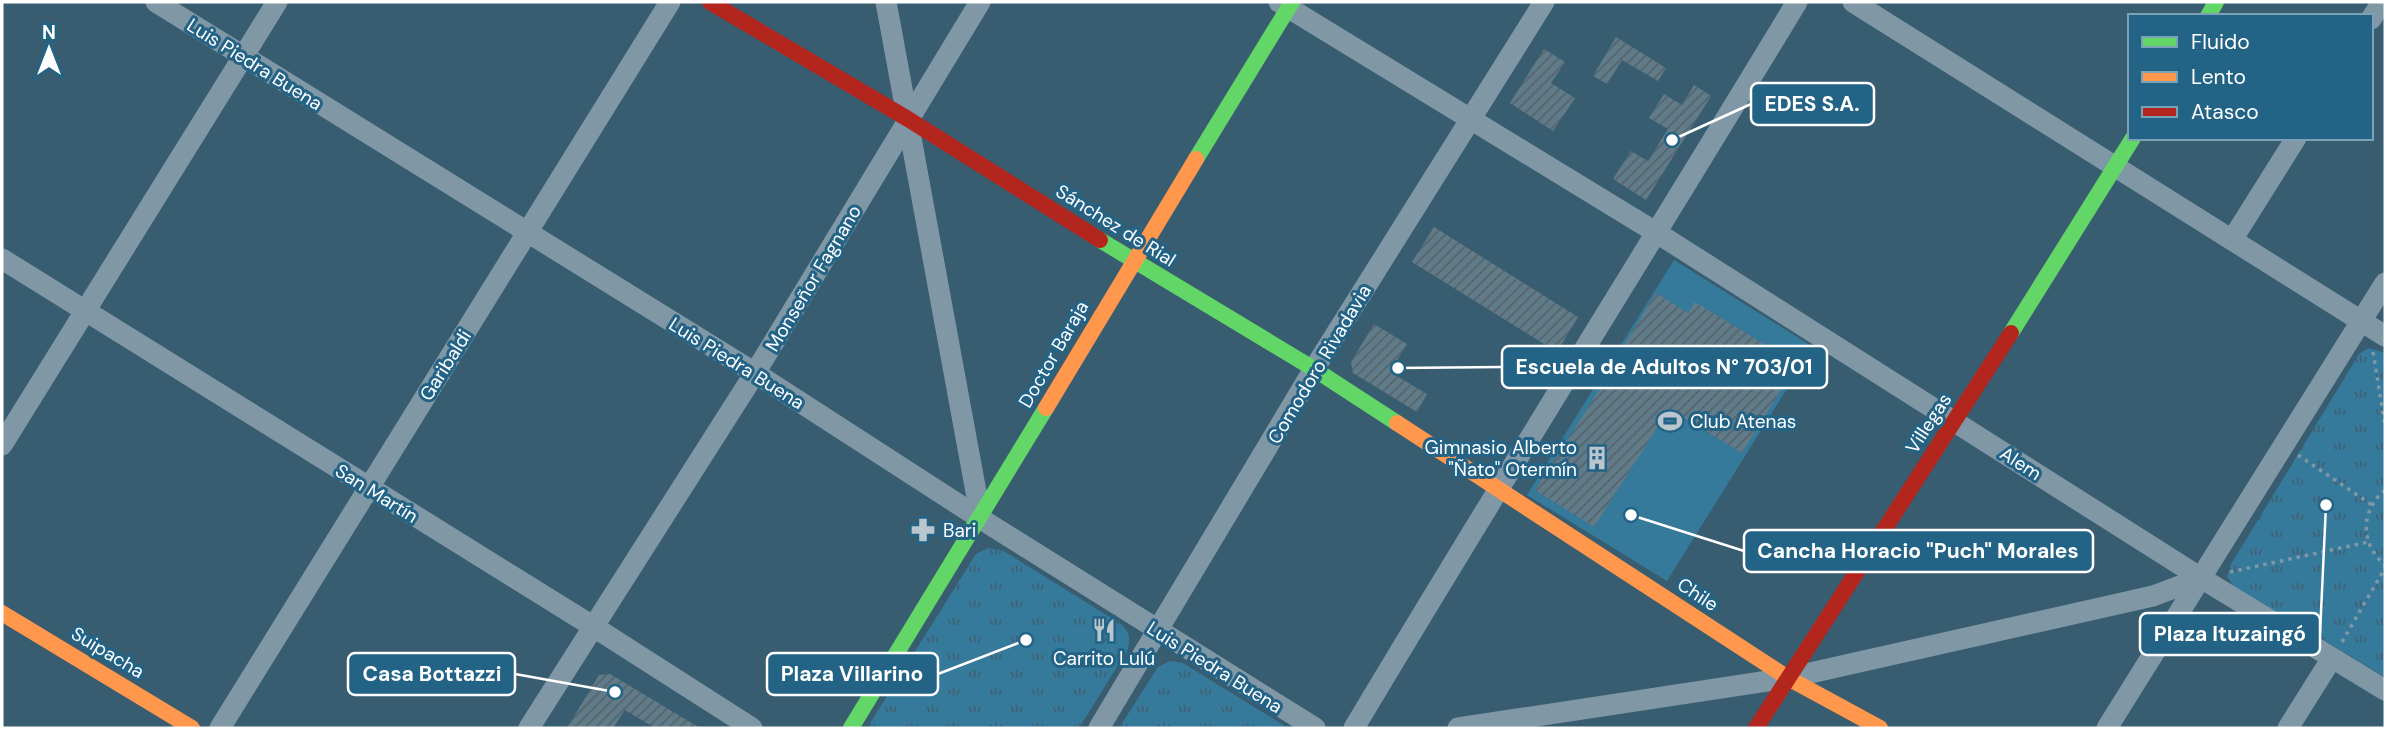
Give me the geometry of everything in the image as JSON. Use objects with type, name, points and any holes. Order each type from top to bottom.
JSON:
[{"type":"street","name":"Luis Piedra Buena","points":[[156,2],[755,373],[981,520],[1315,728]]},
{"type":"street","points":[[2,444],[277,2]]},
{"type":"street","name":"Garibaldi","points":[[220,728],[670,2]]},
{"type":"street","name":"Sánchez de Rial","points":[[710,2],[908,119],[1133,261],[1314,369],[1497,488]]},
{"type":"street","points":[[886,2],[981,520]]},
{"type":"street","name":"Monseñor Fagnano","points":[[528,728],[755,373],[980,2]]},
{"type":"street","name":"Comodoro Rivadavia","points":[[1099,728],[1314,369],[1544,2]]},
{"type":"street","points":[[1354,728],[1497,488],[1657,233],[1797,2]]},
{"type":"street","points":[[1853,2],[2372,328]]},
{"type":"street","name":"Alem","points":[[1286,4],[1471,121],[1657,233],[2201,578],[2385,690]]},
{"type":"street","name":"Doctor Baraja","points":[[850,728],[981,520],[1286,4]]},
{"type":"street","name":"Villegas","points":[[1756,728],[1955,421],[2132,140]]},
{"type":"street","points":[[2232,240],[2295,140]]},
{"type":"street","name":"San Martín","points":[[2,259],[752,728]]},
{"type":"street","points":[[2108,728],[2283,446],[2372,328],[2385,283]]},
{"type":"street","name":"Chile","points":[[1497,488],[1788,678],[1880,728]]},
{"type":"street","points":[[1458,728],[1788,678],[2152,596],[2201,578]]},
{"type":"street","name":"Suipacha","points":[[2,612],[192,728]]},
{"type":"street","points":[[2288,728],[2332,658]]},
{"type":"path","points":[[2372,328],[2385,425]]},
{"type":"path","points":[[2283,446],[2372,505]]},
{"type":"path","points":[[2332,658],[2385,567],[2373,552],[2365,524],[2372,505],[2385,490]]},
{"type":"path","points":[[2201,578],[2368,541]]},
{"type":"green space","name":"Club Atenas","points":[[1674,260],[1813,347],[1667,581],[1527,495]]},
{"type":"green space","points":[[2369,348],[2385,353],[2385,677],[2234,586],[2227,577],[2230,566],[2359,354]]},
{"type":"green space","points":[[988,548],[1002,550],[1121,624],[1128,633],[1128,649],[1079,728],[867,728],[976,554]]},
{"type":"green space","points":[[1170,661],[1183,663],[1288,728],[1119,728],[1158,667]]},
{"type":"building","points":[[1616,37],[1666,68],[1658,81],[1622,60],[1607,84],[1593,76]]},
{"type":"building","points":[[1544,49],[1565,62],[1551,83],[1575,98],[1553,131],[1510,103]]},
{"type":"building","points":[[1694,85],[1711,96],[1646,200],[1613,179],[1631,151],[1648,161],[1668,129],[1649,118],[1664,94],[1682,105]]},
{"type":"building","points":[[1434,227],[1578,317],[1557,352],[1412,262]]},
{"type":"building","points":[[1656,293],[1688,313],[1695,302],[1797,364],[1742,453],[1669,409],[1594,527],[1535,490],[1605,381],[1603,379]]},
{"type":"building","points":[[1374,324],[1407,344],[1390,372],[1427,394],[1417,412],[1353,373],[1351,362]]},
{"type":"building","points":[[610,674],[700,728],[655,728],[625,710],[613,728],[567,728],[599,675]]},
{"type":"traffic: fast","points":[[1196,159],[1292,2]]},
{"type":"traffic: fast","points":[[2209,14],[2216,2]]},
{"type":"traffic: fast","points":[[2011,333],[2132,140]]},
{"type":"traffic: fast","points":[[1100,240],[1314,369],[1397,423]]},
{"type":"traffic: fast","points":[[851,728],[1046,408]]},
{"type":"traffic: slow","points":[[1046,408],[1196,159]]},
{"type":"traffic: slow","points":[[1397,423],[1788,678],[1880,728]]},
{"type":"traffic: slow","points":[[2,613],[192,728]]},
{"type":"traffic: jam","points":[[710,2],[908,119],[1100,240]]},
{"type":"traffic: jam","points":[[1756,728],[2011,333]]},
{"type":"place","name":"EDES S.A.","points":[[1672,140]]},
{"type":"place","name":"Escuela de Adultos N° 703/01","points":[[1398,368]]},
{"type":"place","name":"Club Atenas","points":[[1670,421]]},
{"type":"place","name":"Gimnasio Alberto \"Ñato\" Otermín","points":[[1597,458]]},
{"type":"place","name":"Plaza Ituzaingó","points":[[2326,505]]},
{"type":"place","name":"Cancha Horacio \"Puch\" Morales","points":[[1631,515]]},
{"type":"place","name":"Bari","points":[[923,530]]},
{"type":"place","name":"Carrito Lulú","points":[[1104,630]]},
{"type":"place","name":"Plaza Villarino","points":[[1026,640]]},
{"type":"place","name":"Casa Bottazzi","points":[[615,692]]}]
